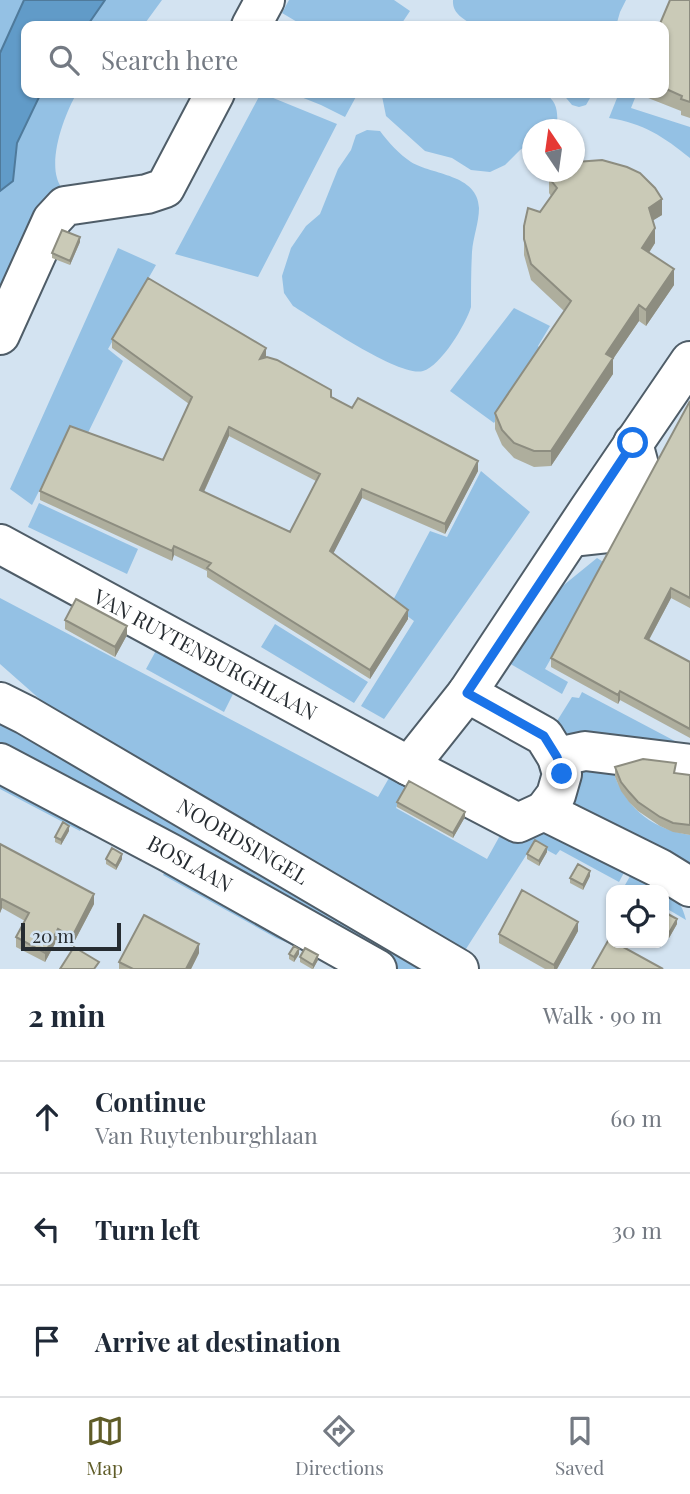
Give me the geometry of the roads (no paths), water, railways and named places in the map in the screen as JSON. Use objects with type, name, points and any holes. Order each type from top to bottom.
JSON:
[{"type":"street","points":[[254,21],[265,0]]},
{"type":"street","points":[[0,335],[52,220],[65,206],[147,194],[165,188],[212,98]]},
{"type":"street","points":[[409,766],[467,693],[690,361]]},
{"type":"street","name":"VAN RUYTENBURGHLAAN","points":[[0,544],[518,823],[544,811]]},
{"type":"street","name":"NOORDSINGEL","points":[[0,685],[13,709],[459,969]]},
{"type":"street","points":[[467,693],[544,736],[557,757],[562,774],[556,795],[544,811],[659,867],[690,887]]},
{"type":"street","points":[[557,757],[584,751],[690,764]]},
{"type":"street","name":"BOSLAAN","points":[[0,764],[170,853],[377,969]]}]
